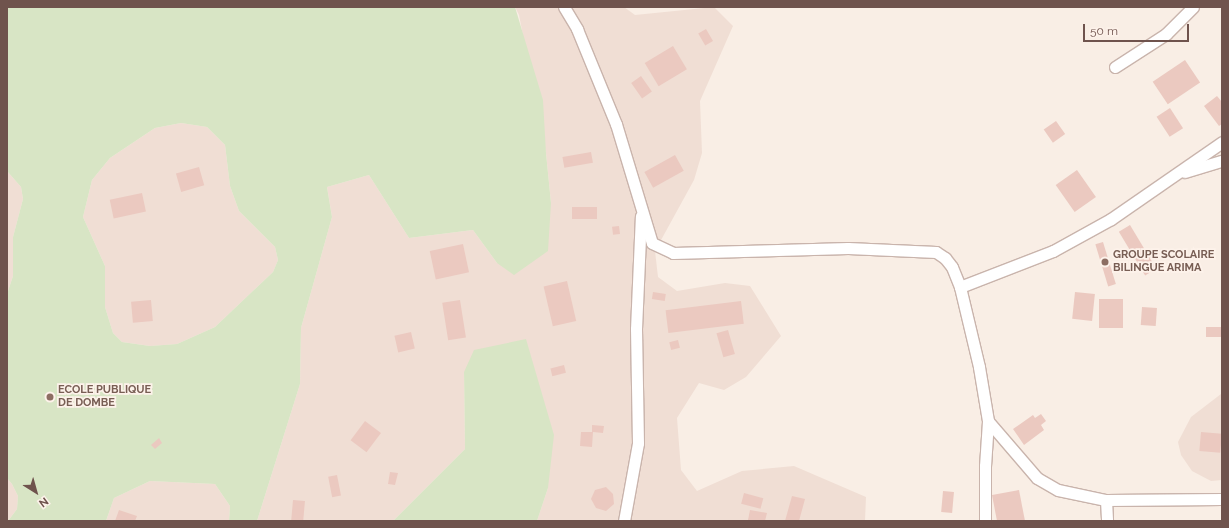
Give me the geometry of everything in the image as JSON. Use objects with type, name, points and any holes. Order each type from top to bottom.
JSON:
[{"type":"street","points":[[564,7],[577,29],[616,124],[652,243],[673,253],[848,248],[936,252],[945,258],[952,267],[960,287],[979,366],[988,421],[985,466],[985,521]]},
{"type":"street","points":[[1115,67],[1166,34],[1193,7]]},
{"type":"street","points":[[960,287],[1053,251],[1111,219],[1222,142]]},
{"type":"street","points":[[1175,175],[1222,161]]},
{"type":"street","points":[[624,521],[638,443],[636,329],[641,210]]},
{"type":"street","points":[[988,421],[1037,478],[1058,490],[1106,500],[1222,499]]},
{"type":"street","points":[[1106,500],[1107,521]]},
{"type":"shaded area","points":[[515,7],[624,7],[635,15],[714,7],[733,26],[700,101],[702,153],[694,180],[655,251],[658,277],[677,291],[725,283],[750,286],[781,336],[746,377],[724,390],[699,383],[677,418],[681,470],[697,491],[742,471],[794,466],[866,497],[865,521],[537,521],[548,488],[464,372],[465,449],[393,521],[257,521],[300,384],[301,328],[332,217],[327,187],[369,175],[409,238],[473,230],[497,263],[551,203],[546,153],[519,15]]},
{"type":"shaded area","points":[[181,123],[207,127],[225,145],[230,186],[239,211],[275,247],[278,260],[273,272],[215,327],[177,344],[150,346],[122,342],[113,333],[105,307],[105,266],[83,217],[92,180],[110,158],[155,128]]},
{"type":"shaded area","points":[[7,171],[21,187],[23,199],[13,237],[13,276],[7,294]]},
{"type":"shaded area","points":[[1221,394],[1222,480],[1211,481],[1192,471],[1181,455],[1178,442],[1191,417]]},
{"type":"shaded area","points":[[7,478],[18,496],[17,509],[8,521]]},
{"type":"shaded area","points":[[150,481],[215,484],[230,506],[229,521],[106,521],[114,498]]},
{"type":"green space","points":[[7,7],[515,7],[543,100],[551,203],[548,251],[514,275],[497,263],[473,230],[409,238],[369,175],[327,187],[332,217],[301,328],[300,384],[257,521],[229,521],[230,506],[215,484],[150,481],[114,498],[106,521],[8,521],[17,509],[18,496],[7,478],[7,294],[13,276],[13,237],[23,199],[21,187],[7,171]],"holes":[[[181,123],[207,127],[225,145],[230,186],[239,211],[275,247],[278,260],[273,272],[215,327],[177,344],[150,346],[122,342],[113,333],[105,307],[105,266],[83,217],[92,180],[110,158],[155,128]]]},
{"type":"green space","points":[[526,339],[554,435],[548,488],[537,521],[393,521],[465,449],[464,372],[474,350]]},
{"type":"building","points":[[706,29],[713,41],[705,46],[698,34]]},
{"type":"building","points":[[673,46],[687,69],[659,86],[645,63]]},
{"type":"building","points":[[1185,60],[1200,82],[1168,104],[1153,82]]},
{"type":"building","points":[[641,76],[652,92],[642,98],[631,83]]},
{"type":"building","points":[[1217,96],[1222,102],[1222,124],[1219,126],[1204,106]]},
{"type":"building","points":[[1170,108],[1183,128],[1170,137],[1157,117]]},
{"type":"building","points":[[1056,121],[1065,134],[1053,143],[1044,130]]},
{"type":"building","points":[[591,152],[593,163],[564,168],[562,157]]},
{"type":"building","points":[[675,155],[684,171],[653,188],[644,172]]},
{"type":"building","points":[[199,167],[204,185],[181,192],[176,174]]},
{"type":"building","points":[[1077,170],[1096,197],[1075,212],[1056,185]]},
{"type":"building","points":[[142,193],[146,212],[114,218],[110,200]]},
{"type":"building","points":[[572,207],[597,207],[597,219],[572,219]]},
{"type":"building","points":[[1130,225],[1156,269],[1145,275],[1119,232]]},
{"type":"building","points":[[619,226],[620,234],[613,235],[612,227]]},
{"type":"building","points":[[1103,242],[1116,284],[1108,286],[1095,244]]},
{"type":"building","points":[[463,244],[469,272],[436,279],[430,251]]},
{"type":"building","points":[[567,281],[576,321],[553,326],[544,286]]},
{"type":"building","points":[[653,292],[666,294],[665,301],[652,299]]},
{"type":"building","points":[[1075,292],[1095,294],[1092,321],[1072,319]]},
{"type":"building","points":[[1099,299],[1123,299],[1123,328],[1099,328]]},
{"type":"building","points":[[151,300],[153,321],[133,323],[131,302]]},
{"type":"building","points":[[460,300],[466,338],[448,340],[442,303]]},
{"type":"building","points":[[741,301],[744,324],[668,333],[666,310]]},
{"type":"building","points":[[1142,307],[1157,308],[1156,326],[1141,325]]},
{"type":"building","points":[[1206,327],[1222,327],[1222,337],[1206,337]]},
{"type":"building","points":[[728,330],[735,354],[723,357],[716,333]]},
{"type":"building","points":[[411,332],[415,349],[398,352],[394,336]]},
{"type":"building","points":[[678,340],[680,348],[671,350],[669,342]]},
{"type":"building","points":[[564,365],[566,373],[552,376],[550,368]]},
{"type":"building","points":[[1041,414],[1046,421],[1041,425],[1044,430],[1024,445],[1013,429],[1033,415],[1035,418]]},
{"type":"building","points":[[365,421],[381,433],[367,452],[351,440]]},
{"type":"building","points":[[592,425],[604,426],[603,433],[593,432],[592,447],[580,446],[581,432],[592,432]]},
{"type":"building","points":[[1201,432],[1222,434],[1220,453],[1199,451]]},
{"type":"building","points":[[159,438],[162,443],[155,449],[151,445]]},
{"type":"building","points":[[390,472],[398,473],[395,485],[388,484]]},
{"type":"building","points":[[337,475],[341,496],[332,497],[328,477]]},
{"type":"building","points":[[606,487],[613,494],[614,504],[606,511],[596,508],[591,499],[595,490]]},
{"type":"building","points":[[1019,490],[1025,521],[997,521],[992,495]]},
{"type":"building","points":[[943,491],[954,492],[952,513],[941,512]]},
{"type":"building","points":[[744,493],[763,498],[760,509],[741,504]]},
{"type":"building","points":[[792,496],[805,499],[799,521],[785,521]]},
{"type":"building","points":[[293,500],[305,501],[303,521],[291,520]]},
{"type":"building","points":[[119,510],[137,516],[135,521],[115,521]]},
{"type":"building","points":[[750,510],[767,513],[765,521],[748,520]]},
{"type":"place","name":"GROUPE SCOLAIRE BILINGUE ARIMA","points":[[1105,262]]},
{"type":"place","name":"ECOLE PUBLIQUE DE DOMBE","points":[[50,397]]}]
